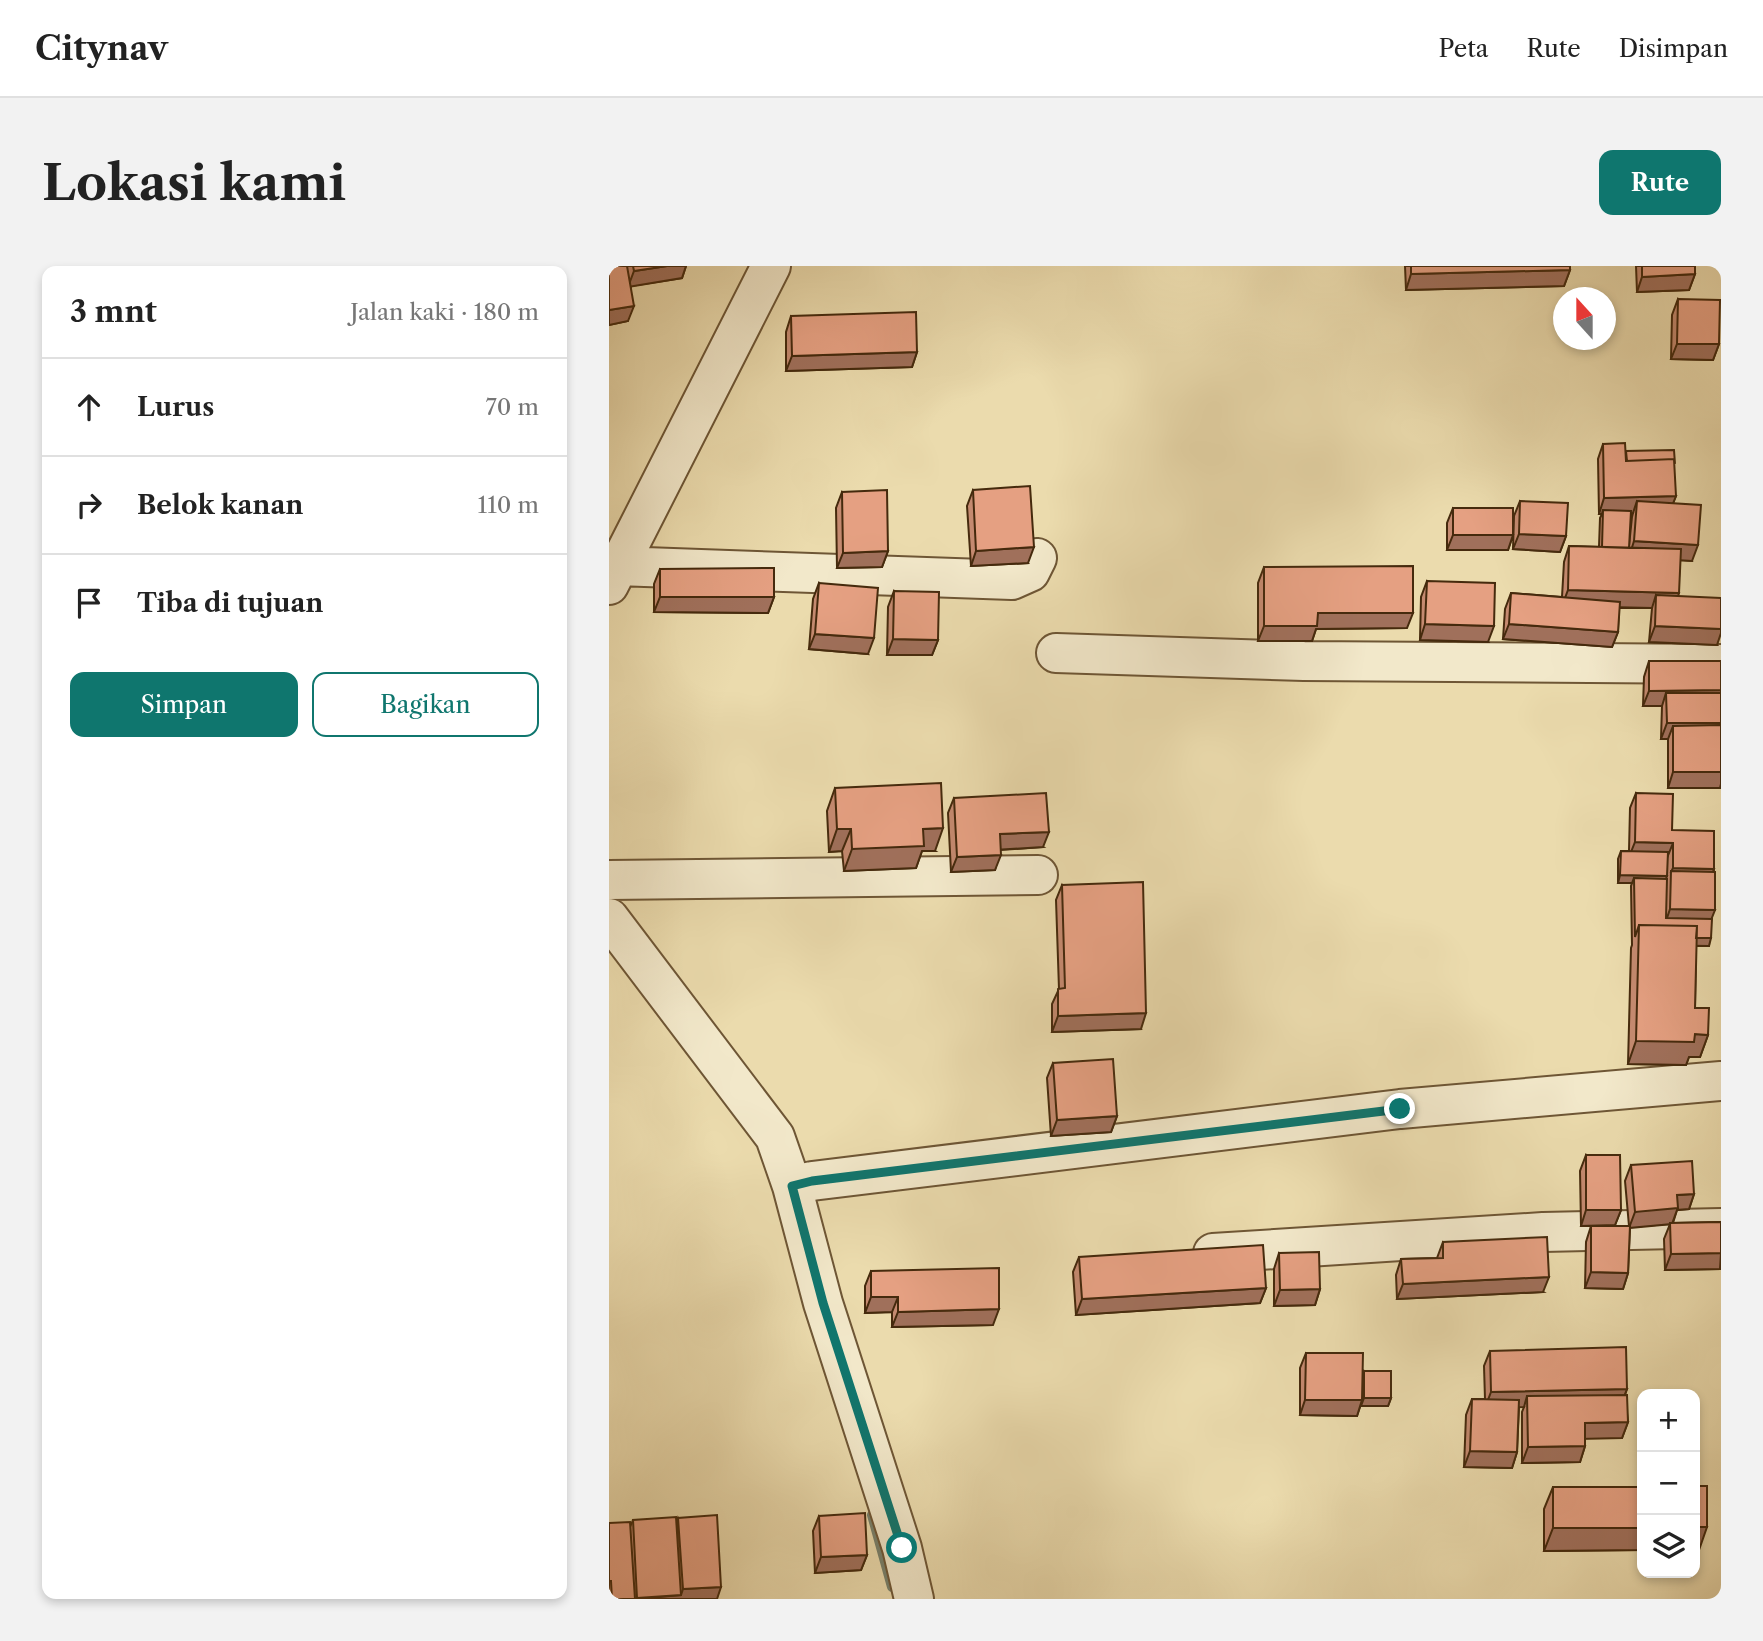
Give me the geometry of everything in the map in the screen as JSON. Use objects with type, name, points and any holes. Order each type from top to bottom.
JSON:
[{"type":"street","points":[[771,266],[613,575],[1012,580],[1030,572],[1037,558]]},
{"type":"street","points":[[1056,653],[1304,661],[1721,664]]},
{"type":"street","points":[[609,880],[1038,875]]},
{"type":"street","points":[[609,918],[775,1137],[792,1186],[823,1303],[902,1548],[914,1599]]},
{"type":"street","points":[[792,1186],[826,1179],[1400,1109],[1721,1081]]},
{"type":"street","points":[[1180,1255],[1543,1232],[1721,1228]]},
{"type":"building","points":[[609,266],[627,266],[634,306],[609,310]]},
{"type":"building","points":[[633,266],[667,266],[634,271]]},
{"type":"building","points":[[1411,266],[1570,266],[1570,270],[1411,274]]},
{"type":"building","points":[[1642,266],[1695,266],[1695,274],[1642,277]]},
{"type":"building","points":[[1678,299],[1720,300],[1719,344],[1677,344]]},
{"type":"building","points":[[916,312],[917,352],[792,356],[791,316]]},
{"type":"building","points":[[1625,443],[1626,461],[1674,459],[1676,496],[1604,498],[1603,444]]},
{"type":"building","points":[[1674,450],[1675,464],[1674,459],[1627,461],[1626,451]]},
{"type":"building","points":[[1030,486],[1034,547],[976,551],[973,490]]},
{"type":"building","points":[[887,490],[888,551],[843,553],[842,492]]},
{"type":"building","points":[[1520,501],[1568,503],[1566,536],[1519,534]]},
{"type":"building","points":[[1637,501],[1701,505],[1698,545],[1634,541]]},
{"type":"building","points":[[1453,508],[1513,508],[1513,535],[1453,535]]},
{"type":"building","points":[[1603,510],[1631,511],[1629,548],[1602,547]]},
{"type":"building","points":[[1569,546],[1681,549],[1679,593],[1568,590]]},
{"type":"building","points":[[1413,566],[1413,613],[1318,613],[1317,626],[1264,626],[1264,567]]},
{"type":"building","points":[[774,568],[774,597],[660,597],[660,569]]},
{"type":"building","points":[[1427,581],[1495,583],[1494,626],[1425,624]]},
{"type":"building","points":[[819,583],[878,588],[874,638],[815,634]]},
{"type":"building","points":[[894,591],[939,592],[938,640],[893,639]]},
{"type":"building","points":[[1511,593],[1620,602],[1618,632],[1509,624]]},
{"type":"building","points":[[1656,595],[1721,598],[1721,629],[1655,626]]},
{"type":"building","points":[[1649,661],[1721,661],[1721,690],[1649,691]]},
{"type":"building","points":[[1666,693],[1721,693],[1721,723],[1667,723]]},
{"type":"building","points":[[1721,725],[1721,772],[1673,772],[1673,726]]},
{"type":"building","points":[[941,783],[943,828],[923,829],[924,846],[852,849],[851,829],[837,829],[835,788]]},
{"type":"building","points":[[1046,793],[1049,832],[1000,834],[1001,855],[957,857],[954,798]]},
{"type":"building","points":[[1636,793],[1673,794],[1672,830],[1714,831],[1714,869],[1673,868],[1673,843],[1635,842]]},
{"type":"building","points":[[1621,851],[1668,852],[1667,876],[1620,875]]},
{"type":"building","points":[[1671,871],[1715,872],[1715,910],[1670,909]]},
{"type":"building","points":[[1634,878],[1667,879],[1666,918],[1712,919],[1711,938],[1696,938],[1697,926],[1639,925],[1635,937]]},
{"type":"building","points":[[1143,882],[1146,1013],[1058,1016],[1058,989],[1065,988],[1062,885]]},
{"type":"building","points":[[1639,925],[1697,926],[1695,1008],[1709,1008],[1708,1035],[1695,1034],[1694,1042],[1636,1041]]},
{"type":"building","points":[[1113,1059],[1117,1116],[1057,1120],[1053,1063]]},
{"type":"building","points":[[1586,1155],[1620,1155],[1621,1210],[1586,1210]]},
{"type":"building","points":[[1692,1161],[1694,1194],[1677,1195],[1678,1208],[1635,1212],[1631,1165]]},
{"type":"building","points":[[1721,1222],[1721,1253],[1671,1254],[1670,1223]]},
{"type":"building","points":[[1591,1226],[1630,1226],[1628,1273],[1591,1272]]},
{"type":"building","points":[[1547,1237],[1549,1277],[1403,1284],[1401,1259],[1443,1258],[1443,1242]]},
{"type":"building","points":[[1263,1245],[1266,1288],[1082,1299],[1079,1257]]},
{"type":"building","points":[[1319,1252],[1320,1289],[1280,1290],[1279,1253]]},
{"type":"building","points":[[999,1268],[999,1309],[898,1312],[898,1297],[871,1297],[871,1271]]},
{"type":"building","points":[[1626,1347],[1627,1389],[1491,1392],[1490,1351]]},
{"type":"building","points":[[1306,1353],[1363,1353],[1362,1400],[1305,1400]]},
{"type":"building","points":[[1364,1371],[1391,1371],[1391,1398],[1364,1398]]},
{"type":"building","points":[[1627,1395],[1628,1422],[1585,1423],[1585,1446],[1528,1447],[1527,1396]]},
{"type":"building","points":[[1472,1399],[1519,1400],[1517,1452],[1470,1451]]},
{"type":"building","points":[[1700,1486],[1707,1486],[1707,1527],[1700,1527]]},
{"type":"building","points":[[1553,1487],[1637,1487],[1637,1528],[1553,1528]]},
{"type":"building","points":[[865,1513],[867,1555],[821,1557],[819,1516]]},
{"type":"building","points":[[717,1515],[721,1587],[683,1589],[678,1518]]},
{"type":"building","points":[[676,1517],[681,1595],[637,1598],[633,1520]]},
{"type":"building","points":[[630,1522],[635,1599],[612,1599],[609,1581],[609,1523]]},
{"type":"waterway","points":[[872,1515],[892,1587]]},
{"type":"route","points":[[902,1548],[823,1303],[792,1186],[812,1181],[1400,1109]]}]
